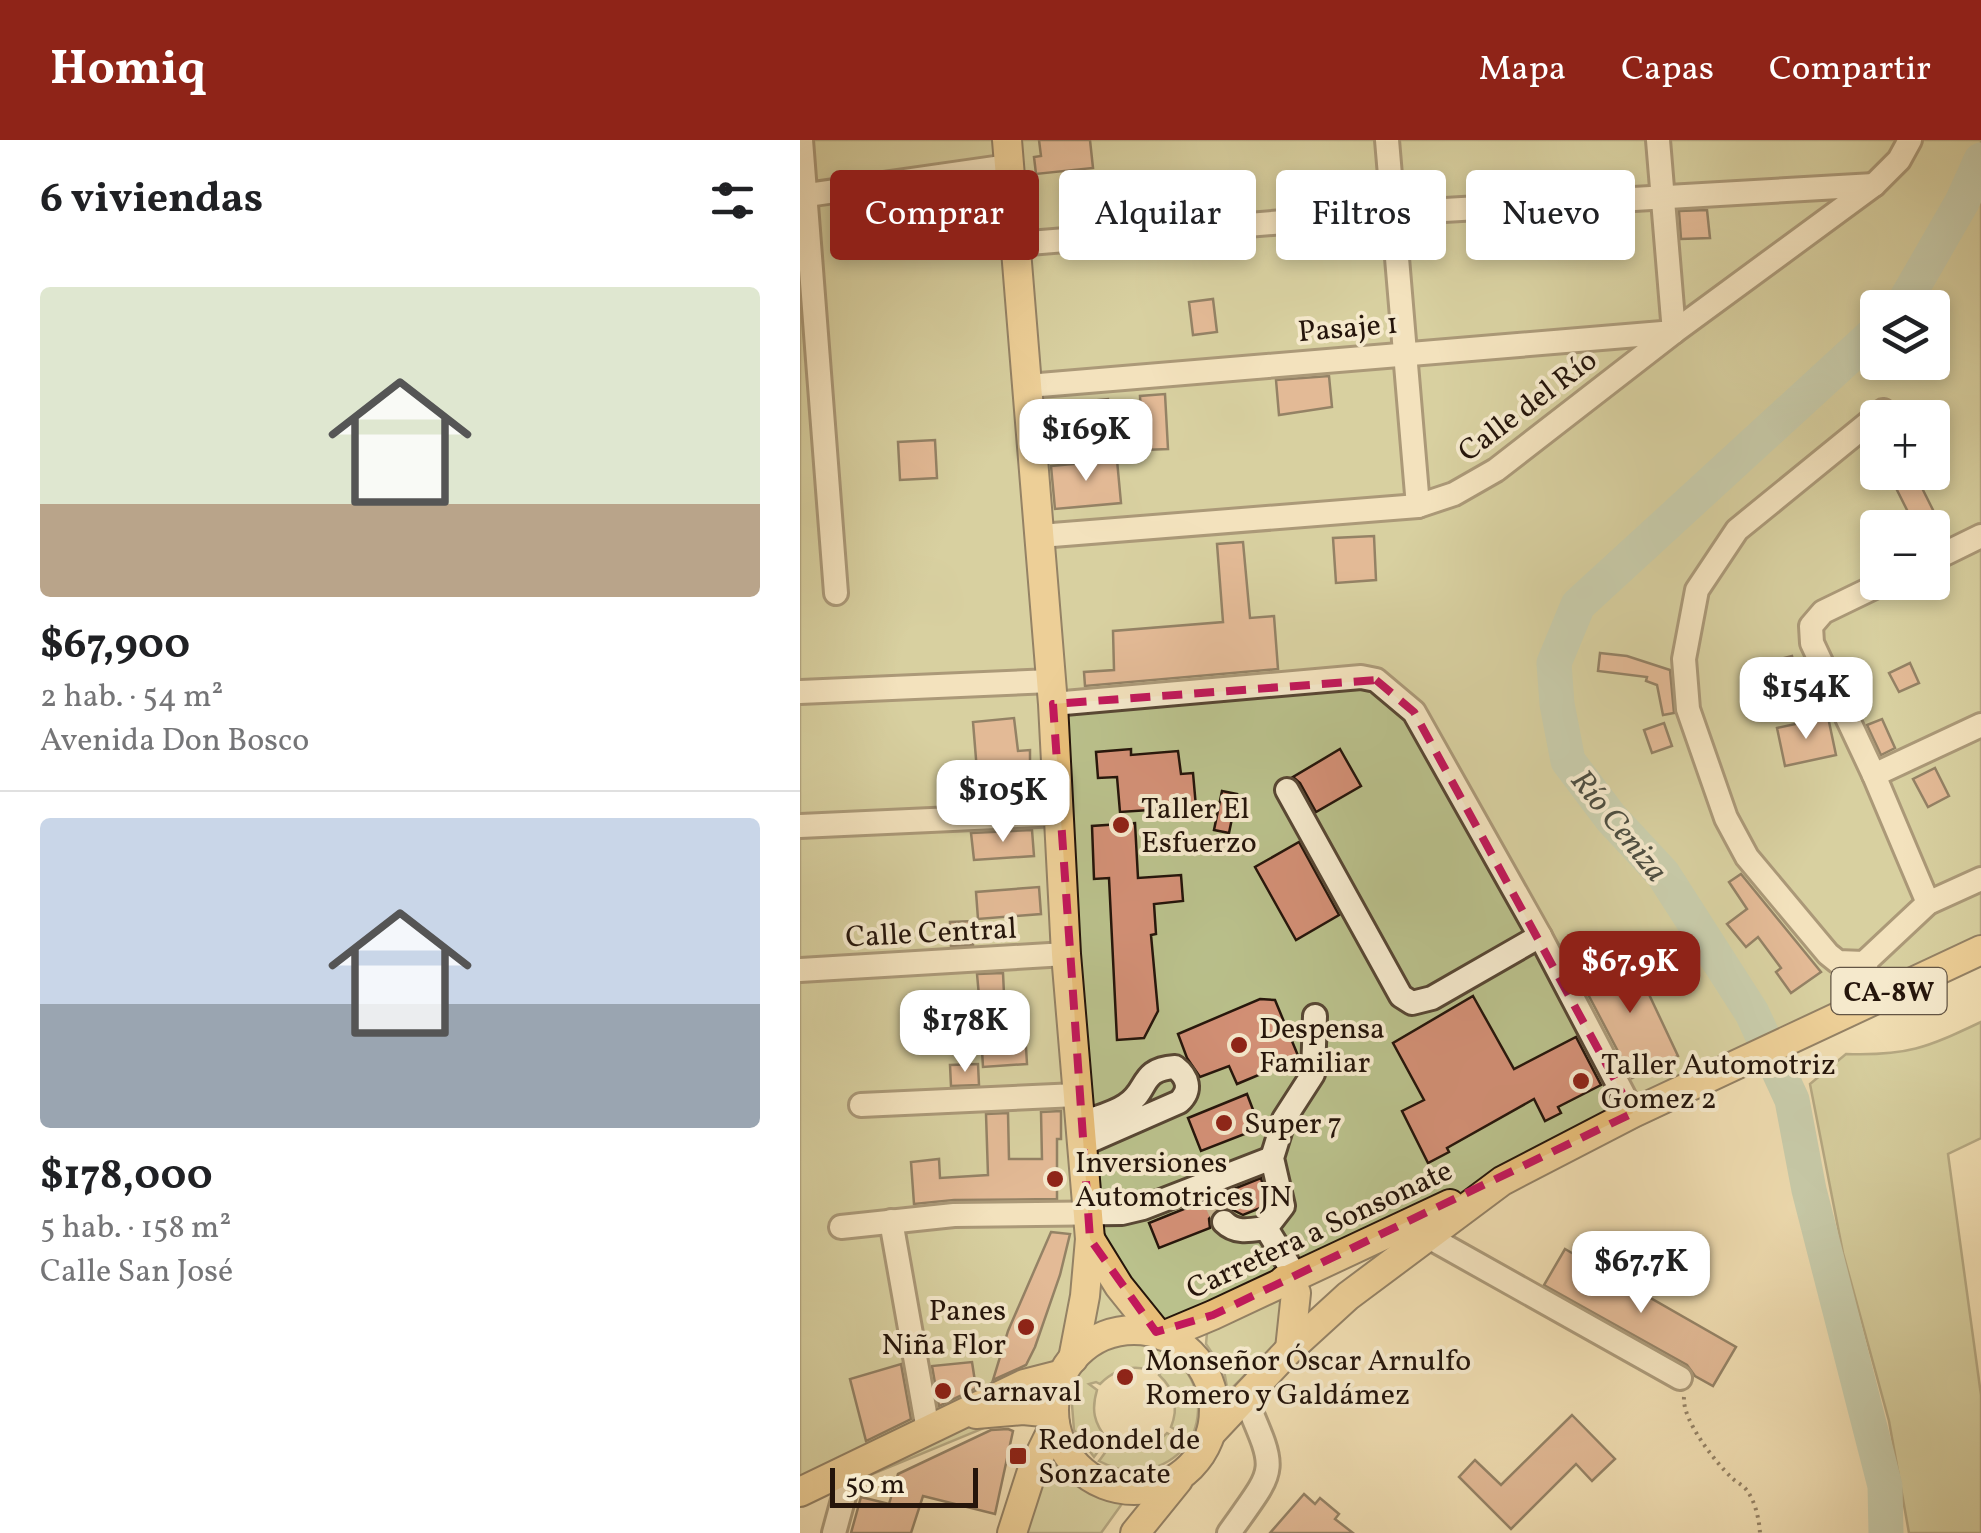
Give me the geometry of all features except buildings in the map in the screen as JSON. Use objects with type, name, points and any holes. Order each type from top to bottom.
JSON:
[{"type":"main road","points":[[1012,1533],[1032,1470],[1055,1419],[1057,1389],[1068,1366],[1085,1296],[1088,1227],[1018,260]]},
{"type":"main road","name":"CA-8W","points":[[1633,1113],[1981,950]]},
{"type":"main road","points":[[1210,1433],[1290,1349],[1348,1296],[1502,1181],[1633,1113]]},
{"type":"main road","name":"Carretera a Sonsonate","points":[[1159,1334],[1214,1315],[1502,1181]]},
{"type":"main road","points":[[1088,1227],[1119,1286],[1159,1334],[1183,1347],[1204,1371],[1214,1402],[1210,1433],[1200,1454],[1135,1533]]},
{"type":"main road","points":[[1290,1278],[1297,1307],[1290,1349]]},
{"type":"main road","points":[[800,1492],[1068,1366],[1106,1336],[1125,1331],[1159,1334]]},
{"type":"main road","points":[[961,1416],[1023,1410],[1055,1419]]},
{"type":"main road","points":[[1055,1419],[1072,1460],[1103,1484],[1126,1489],[1150,1488],[1186,1471]]},
{"type":"street","points":[[801,140],[802,196],[836,593]]},
{"type":"street","points":[[1387,140],[1389,170]]},
{"type":"street","points":[[1658,140],[1674,332]]},
{"type":"street","name":"Calle del Río","points":[[1040,536],[1418,506],[1454,494],[1496,470],[1674,332],[1874,185],[1899,160],[1910,140]]},
{"type":"street","points":[[802,196],[1008,153]]},
{"type":"street","points":[[1446,211],[1874,185]]},
{"type":"street","points":[[1039,242],[1276,223]]},
{"type":"street","points":[[1397,260],[1418,506]]},
{"type":"street","name":"Pasaje 1","points":[[1028,386],[1674,332]]},
{"type":"street","points":[[1860,430],[1737,530],[1698,590],[1684,659],[1688,709],[1726,818],[1747,857],[1838,962],[1864,963],[1928,903],[1981,879]]},
{"type":"street","points":[[1950,551],[1981,536]]},
{"type":"street","points":[[1860,594],[1824,612],[1811,626],[1812,643],[1928,903]]},
{"type":"street","points":[[800,692],[1052,692],[1376,680],[1414,712],[1540,936],[1633,1113]]},
{"type":"street","points":[[1874,775],[1981,725]]},
{"type":"street","points":[[1287,790],[1400,996],[1412,1003],[1432,998],[1540,936]]},
{"type":"street","points":[[800,826],[1060,814]]},
{"type":"street","name":"Calle Central","points":[[800,970],[1066,954]]},
{"type":"street","points":[[1864,963],[1876,996]]},
{"type":"street","points":[[1224,1222],[1230,1229],[1241,1231],[1266,1228],[1283,1206],[1272,1158],[1284,1120],[1313,1074],[1316,1016]]},
{"type":"street","points":[[861,1105],[1077,1095]]},
{"type":"street","points":[[842,1227],[954,1215],[1088,1227],[1210,1190],[1272,1158]]},
{"type":"street","points":[[891,1221],[928,1430]]},
{"type":"street","points":[[1266,1228],[1290,1278]]},
{"type":"street","points":[[1428,1236],[1680,1378]]},
{"type":"street","points":[[1229,1533],[1265,1482],[1270,1468],[1268,1451],[1244,1398]]},
{"type":"street","points":[[834,1533],[852,1467]]},
{"type":"path","points":[[1680,1378],[1683,1404],[1703,1444],[1744,1488],[1759,1518],[1760,1533]]},
{"type":"highlighted area","points":[[1376,680],[1414,712],[1633,1113],[1213,1315],[1156,1332],[1090,1239],[1053,704]]},
{"type":"green space","points":[[800,140],[1981,140],[1981,965],[1164,1350],[1153,1371],[1125,1369],[1100,1384],[1089,1384],[1097,1390],[1095,1416],[1107,1439],[1094,1457],[1074,1430],[1071,1392],[800,1504]]},
{"type":"green space","points":[[1981,1022],[1981,1138],[1948,1154],[1981,1395],[1981,1533],[1909,1533],[1889,1421],[1843,1253],[1810,1084],[1846,1054],[1885,1054],[1916,1048]]},
{"type":"green space","points":[[1285,1297],[1284,1336],[1228,1392],[1224,1371],[1206,1344],[1207,1333]]},
{"type":"green space","points":[[1172,1356],[1188,1374],[1197,1394],[1198,1416],[1191,1439],[1171,1427],[1174,1399],[1159,1375]]},
{"type":"green space","points":[[1167,1433],[1187,1445],[1157,1466],[1135,1471],[1099,1461],[1112,1443],[1141,1448]]},
{"type":"green space","points":[[1048,1455],[1082,1486],[1101,1496],[1124,1501],[1101,1533],[1027,1533]]},
{"type":"waterway","name":"Río Ceniza","points":[[1911,290],[1962,202],[1981,160]]},
{"type":"waterway","name":"Río Ceniza","points":[[1860,346],[1578,605],[1554,663],[1568,761],[1611,818],[1663,874],[1752,1013],[1792,1100],[1809,1190],[1885,1486],[1886,1533]]},
{"type":"tunnel","points":[[1213,1197],[1224,1222]]},
{"type":"place","name":"Taller El Esfuerzo","points":[[1121,825]]},
{"type":"place","name":"Despensa Familiar","points":[[1239,1045]]},
{"type":"place","name":"Taller Automotriz Gomez 2","points":[[1581,1081]]},
{"type":"place","name":"Super 7","points":[[1224,1123]]},
{"type":"place","name":"Inversiones Automotrices JN","points":[[1055,1179]]},
{"type":"place","name":"Panes Niña Flor","points":[[1026,1327]]},
{"type":"place","name":"Monseñor Óscar Arnulfo Romero y Galdámez","points":[[1125,1377]]},
{"type":"place","name":"Carnaval","points":[[943,1391]]},
{"type":"place","name":"Redondel de Sonzacate","points":[[1018,1456]]}]
